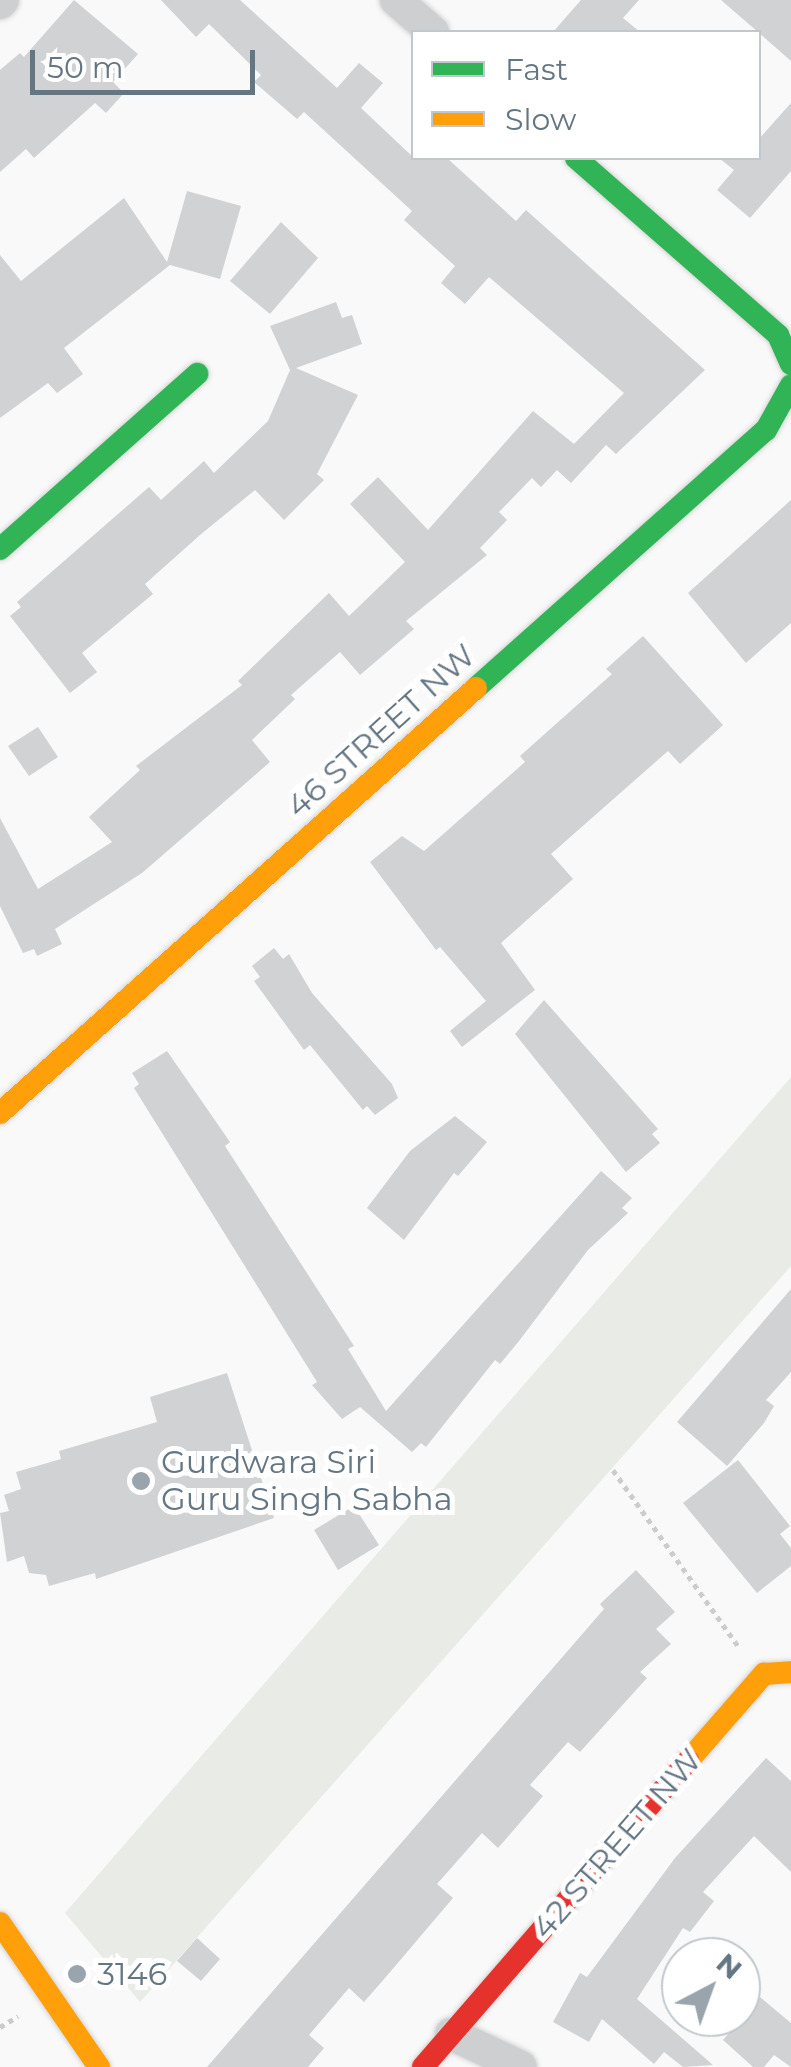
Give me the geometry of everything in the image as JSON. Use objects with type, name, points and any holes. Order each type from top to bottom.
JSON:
[{"type":"street","points":[[396,0],[431,30]]},
{"type":"street","points":[[578,160],[778,335],[791,364]]},
{"type":"street","points":[[0,549],[197,374]]},
{"type":"street","name":"46 STREET NW","points":[[1,1108],[766,430],[791,385]]},
{"type":"street","name":"42 STREET NW","points":[[423,2067],[764,1674],[791,1672]]},
{"type":"street","points":[[0,1924],[99,2067]]},
{"type":"street","points":[[452,2034],[520,2067]]},
{"type":"path","points":[[613,1470],[743,1654]]},
{"type":"path","points":[[0,2027],[18,2016]]},
{"type":"shaded area","points":[[791,1077],[791,1266],[140,2002],[65,1913]]},
{"type":"building","points":[[74,0],[138,54],[113,82],[124,93],[106,113],[95,103],[34,158],[26,149],[0,172],[0,70],[20,53],[24,57]]},
{"type":"building","points":[[161,0],[240,0],[337,88],[359,63],[383,83],[361,108],[411,155],[411,160],[449,160],[516,221],[526,210],[705,370],[616,454],[606,445],[571,483],[557,470],[541,487],[532,478],[499,512],[507,520],[480,548],[487,555],[406,621],[414,629],[360,675],[340,652],[291,695],[295,699],[252,740],[270,762],[142,873],[55,929],[62,944],[37,956],[34,949],[23,953],[0,906],[0,818],[38,889],[112,842],[89,817],[140,770],[136,766],[242,685],[238,681],[329,593],[349,616],[405,562],[350,504],[378,477],[428,530],[533,411],[574,444],[624,393],[489,277],[465,304],[441,283],[455,266],[404,220],[412,211],[304,112],[297,119],[254,82],[261,75],[209,24],[196,37]]},
{"type":"building","points":[[581,0],[639,0],[623,18],[638,30],[555,30]]},
{"type":"building","points":[[721,0],[791,0],[791,61],[761,35],[761,30],[756,30]]},
{"type":"building","points":[[791,103],[791,171],[750,218],[717,190],[734,170],[722,160],[761,160],[761,137]]},
{"type":"building","points":[[187,191],[241,206],[220,279],[170,265],[64,348],[83,374],[57,393],[48,383],[0,418],[0,255],[21,281],[124,198],[167,262]]},
{"type":"building","points":[[281,222],[318,258],[270,314],[230,281]]},
{"type":"building","points":[[336,302],[342,318],[352,315],[362,344],[296,368],[358,395],[317,474],[324,480],[284,520],[255,490],[200,535],[145,584],[153,594],[82,653],[97,672],[70,693],[10,616],[21,607],[17,602],[149,487],[161,500],[204,461],[214,473],[268,421],[290,370],[270,326]]},
{"type":"building","points":[[791,500],[791,623],[746,663],[688,593]]},
{"type":"building","points":[[643,636],[723,725],[680,764],[668,751],[551,854],[573,879],[501,943],[535,990],[462,1047],[450,1031],[486,1001],[440,947],[436,950],[370,862],[402,836],[424,851],[525,762],[520,756],[612,674],[606,669]]},
{"type":"building","points":[[38,727],[58,757],[29,776],[8,746]]},
{"type":"building","points":[[274,948],[283,959],[289,954],[312,993],[392,1084],[398,1098],[375,1115],[367,1106],[363,1110],[310,1045],[304,1050],[254,981],[260,977],[252,966]]},
{"type":"building","points":[[544,1000],[658,1129],[652,1134],[660,1143],[626,1172],[515,1034]]},
{"type":"building","points":[[167,1051],[230,1142],[225,1146],[354,1346],[348,1349],[386,1411],[601,1171],[632,1198],[622,1208],[628,1213],[588,1250],[519,1341],[500,1364],[495,1360],[426,1447],[421,1443],[412,1452],[360,1407],[342,1419],[312,1385],[317,1382],[134,1088],[139,1084],[132,1073]]},
{"type":"building","points":[[455,1116],[487,1142],[458,1176],[454,1173],[404,1240],[367,1208],[410,1151]]},
{"type":"building","points":[[791,1289],[791,1372],[766,1400],[774,1406],[764,1423],[727,1466],[677,1422]]},
{"type":"building","name":"Gurdwara Siri Guru Singh Sabha","points":[[227,1373],[274,1518],[96,1579],[95,1573],[49,1586],[46,1575],[29,1573],[24,1556],[7,1562],[0,1513],[9,1511],[4,1495],[21,1489],[16,1472],[61,1459],[59,1451],[157,1422],[150,1397]]},
{"type":"building","points":[[738,1460],[790,1526],[780,1534],[791,1548],[791,1566],[757,1593],[683,1503]]},
{"type":"building","points":[[354,1506],[379,1545],[338,1570],[314,1530]]},
{"type":"building","points":[[636,1570],[675,1612],[656,1629],[671,1644],[640,1672],[647,1678],[580,1752],[568,1742],[530,1785],[543,1796],[498,1848],[482,1833],[437,1884],[453,1898],[364,2002],[349,1988],[309,2035],[324,2048],[308,2067],[207,2067],[604,1609],[600,1604]]},
{"type":"building","points":[[766,1758],[791,1781],[791,1872],[754,1836],[703,1892],[714,1901],[690,1932],[683,1928],[677,1937],[661,1937],[661,1962],[637,1999],[661,2020],[661,2037],[681,2037],[713,2065],[683,2067],[664,2052],[654,2064],[602,2019],[589,2042],[553,2022],[580,1973],[587,1977],[675,1858]]},
{"type":"building","points":[[197,1938],[220,1959],[201,1981],[177,1961]]},
{"type":"building","points":[[761,1998],[791,2023],[791,2067],[774,2055],[764,2067],[753,2067],[723,2040],[761,2037]]},
{"type":"traffic: fast","points":[[578,160],[778,335],[791,364]]},
{"type":"traffic: fast","points":[[0,549],[197,374]]},
{"type":"traffic: fast","points":[[476,688],[766,430],[791,385]]},
{"type":"traffic: slow","points":[[0,1113],[476,688]]},
{"type":"traffic: slow","points":[[688,1761],[764,1674],[791,1672]]},
{"type":"traffic: slow","points":[[0,1923],[99,2067]]},
{"type":"traffic: jam","points":[[423,2067],[688,1761]]},
{"type":"place","name":"Gurdwara Siri Guru Singh Sabha","points":[[141,1481]]},
{"type":"place","name":"3146","points":[[77,1974]]}]
